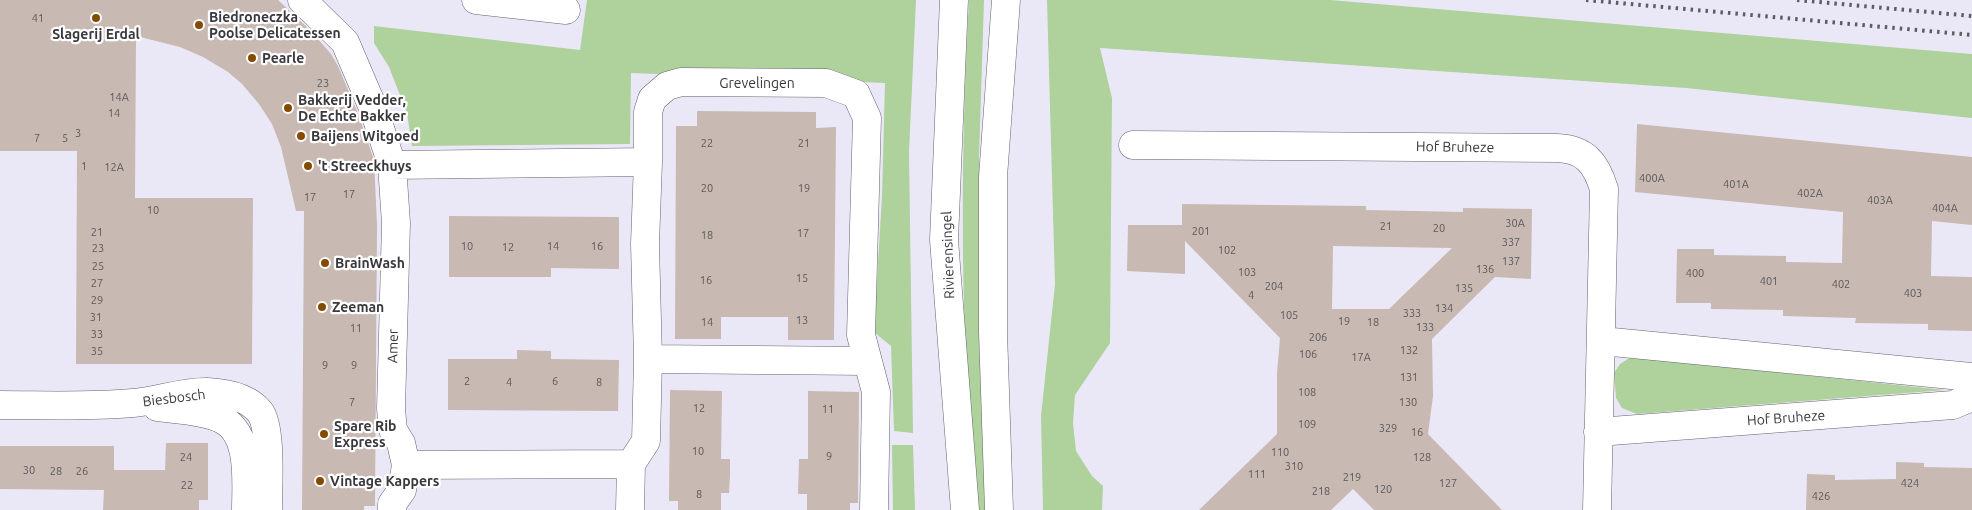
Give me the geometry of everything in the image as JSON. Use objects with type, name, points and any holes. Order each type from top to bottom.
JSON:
[{"type":"street","name":"Amer","points":[[302,0],[345,42],[374,110],[392,165],[396,223],[391,409],[393,430],[401,443],[406,465],[402,490],[392,504],[392,510]]},
{"type":"street","points":[[476,0],[566,10]]},
{"type":"street","name":"Rivierensingel","points":[[954,0],[944,240],[965,510]]},
{"type":"street","points":[[999,510],[993,332],[993,177],[1006,0]]},
{"type":"street","name":"Grevelingen","points":[[630,510],[632,464],[646,441],[648,359],[645,244],[648,112],[652,99],[667,86],[681,82],[826,83],[856,94],[867,118],[860,335],[876,392],[874,510]]},
{"type":"street","name":"Hof Bruheze","points":[[1133,145],[1567,148],[1589,158],[1599,172],[1604,189],[1597,510]]},
{"type":"street","points":[[392,165],[648,162]]},
{"type":"street","points":[[1602,341],[1972,377]]},
{"type":"street","points":[[648,359],[867,361]]},
{"type":"street","name":"Biesbosch","points":[[134,403],[207,392],[228,394],[242,399],[253,406],[261,413],[267,435],[268,510]]},
{"type":"street","name":"Hof Bruheze","points":[[1598,432],[1953,405],[1972,397]]},
{"type":"street","name":"Biesbosch","points":[[0,405],[134,403],[204,413],[221,418],[232,427],[244,450],[246,464],[246,510]]},
{"type":"street","points":[[406,465],[632,464]]},
{"type":"green space","points":[[587,0],[916,0],[909,152],[913,433],[894,431],[891,346],[874,332],[882,196],[885,83],[631,73],[630,144],[412,146],[407,113],[389,67],[374,43],[374,26],[580,50]]},
{"type":"green space","points":[[969,0],[984,0],[979,157],[988,510],[975,510],[964,319],[963,191]]},
{"type":"green space","points":[[1047,0],[1330,0],[1972,54],[1972,118],[1686,88],[1100,48],[1112,98],[1110,343],[1075,395],[1073,423],[1076,451],[1092,476],[1103,486],[1102,510],[1043,510],[1041,416],[1055,284]]},
{"type":"green space","points":[[1631,357],[1945,390],[1637,414],[1622,408],[1616,398],[1614,373],[1620,364]]},
{"type":"green space","points":[[892,445],[913,445],[915,510],[893,510]]},
{"type":"building","points":[[0,0],[278,0],[311,31],[331,54],[359,116],[374,160],[377,225],[375,506],[364,506],[364,510],[302,510],[304,211],[296,211],[281,147],[272,124],[259,104],[242,84],[228,72],[203,57],[180,47],[136,36],[135,198],[253,198],[252,364],[76,364],[77,151],[0,151]]},
{"type":"building","points":[[697,111],[816,112],[816,128],[836,127],[834,340],[788,340],[788,317],[721,317],[721,339],[675,339],[676,126],[697,126]]},
{"type":"building","points":[[1637,124],[1972,157],[1972,225],[1932,221],[1931,276],[1972,277],[1972,331],[1928,330],[1928,324],[1855,323],[1856,318],[1783,316],[1783,310],[1711,309],[1711,303],[1676,303],[1677,249],[1714,249],[1714,255],[1786,256],[1786,262],[1842,263],[1843,212],[1635,192]]},
{"type":"building","points":[[1182,204],[1366,206],[1366,210],[1463,212],[1463,208],[1532,209],[1531,279],[1495,277],[1432,339],[1433,396],[1428,434],[1502,510],[1374,510],[1353,489],[1331,510],[1199,510],[1277,434],[1277,373],[1280,338],[1185,241],[1185,274],[1127,271],[1128,225],[1182,225]],"holes":[[[1333,246],[1452,248],[1389,309],[1332,309]]]},
{"type":"building","points":[[449,216],[619,217],[619,269],[551,268],[551,277],[449,277]]},
{"type":"building","points":[[517,350],[551,351],[551,359],[619,360],[618,411],[448,410],[448,359],[517,359]]},
{"type":"building","points":[[670,390],[722,391],[721,459],[730,459],[730,476],[729,493],[721,493],[721,510],[678,510],[678,501],[669,501]]},
{"type":"building","points":[[808,391],[859,392],[858,503],[850,503],[850,510],[807,510],[807,494],[798,494],[799,459],[808,459]]},
{"type":"building","points":[[166,443],[208,443],[208,500],[199,500],[199,510],[103,510],[104,490],[0,489],[0,446],[114,446],[114,470],[165,470]]},
{"type":"building","points":[[1896,462],[1924,463],[1924,467],[1972,468],[1972,510],[1806,510],[1807,474],[1835,475],[1835,480],[1896,479]]},
{"type":"railway","points":[[1586,0],[1972,35]]},
{"type":"railway","points":[[1797,0],[1972,16]]},
{"type":"place","name":"Slagerij Erdal","points":[[96,18]]},
{"type":"place","name":"Biedroneczka Poolse Delicatessen","points":[[199,25]]},
{"type":"place","name":"Pearle","points":[[252,58]]},
{"type":"place","name":"Bakkerij Vedder, De Echte Bakker","points":[[288,108]]},
{"type":"place","name":"Baijens Witgoed","points":[[301,136]]},
{"type":"place","name":"'t Streeckhuys","points":[[308,166]]},
{"type":"place","name":"BrainWash","points":[[325,263]]},
{"type":"place","name":"Zeeman","points":[[322,307]]},
{"type":"place","name":"Spare Rib Express","points":[[324,434]]},
{"type":"place","name":"Vintage Kappers","points":[[320,481]]}]
